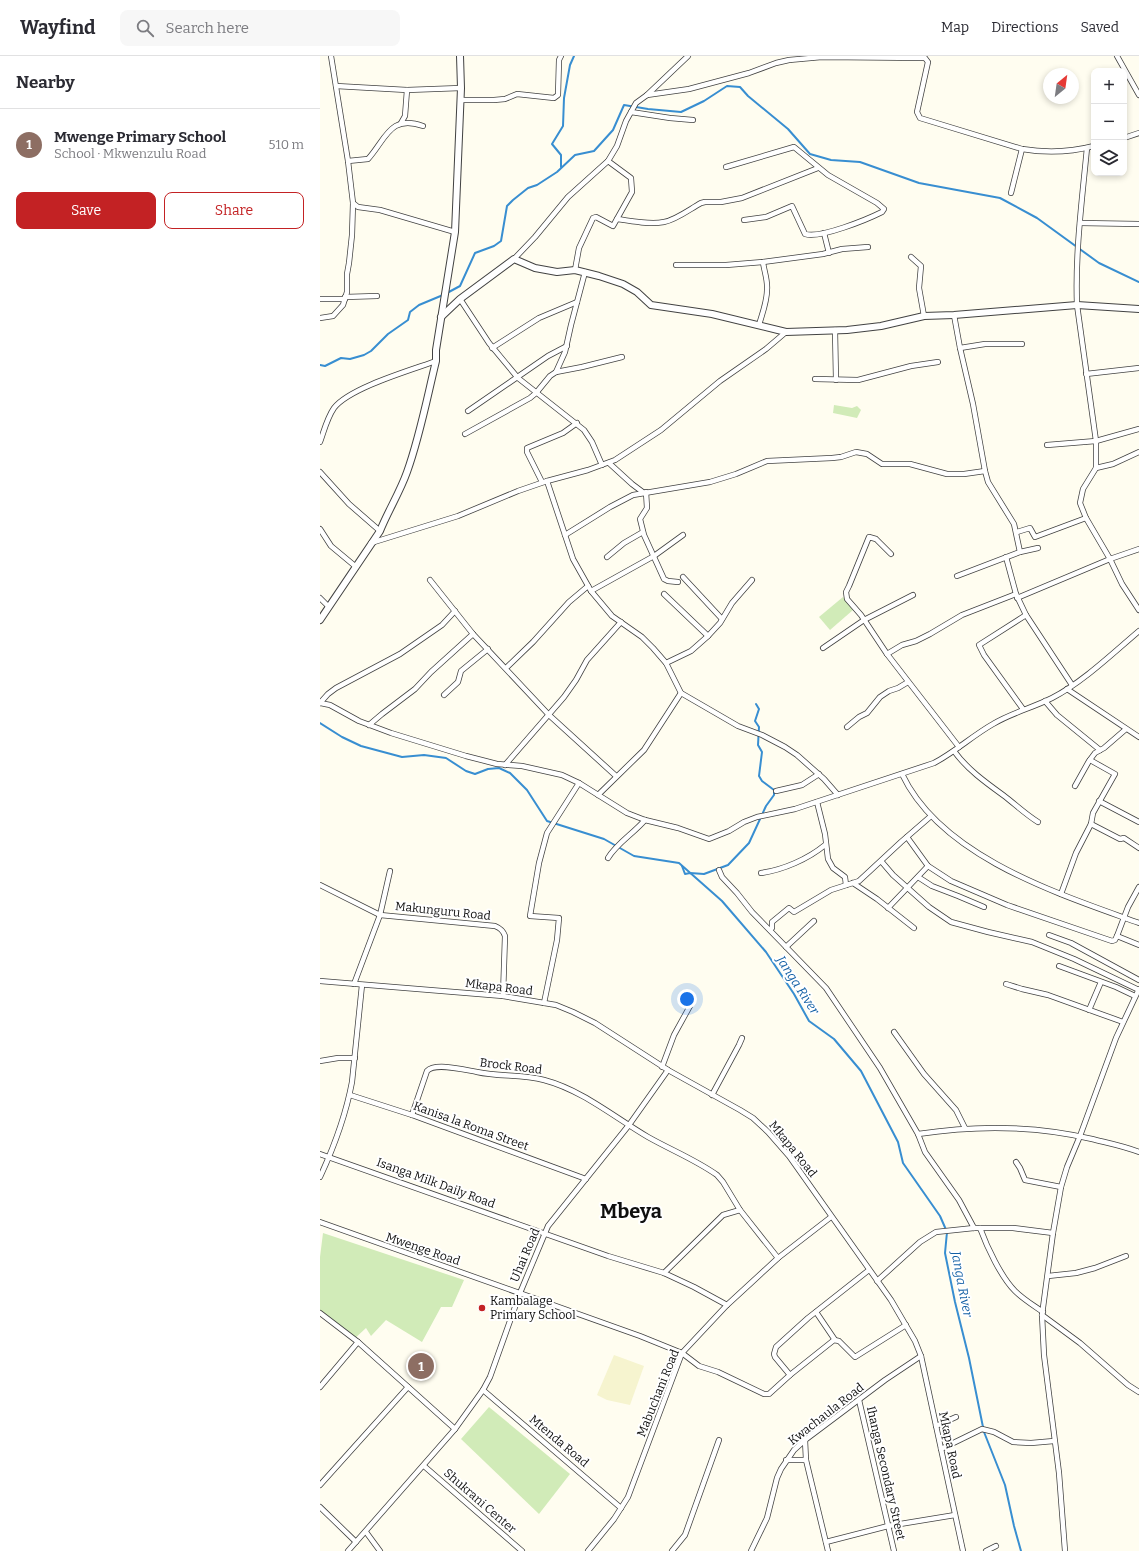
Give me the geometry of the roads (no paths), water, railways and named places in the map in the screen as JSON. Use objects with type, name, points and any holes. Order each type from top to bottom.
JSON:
[{"type":"street","points":[[320,318],[333,316],[343,305],[352,235],[353,203],[331,56]]},
{"type":"street","points":[[320,620],[371,542],[380,531],[386,516],[398,495],[420,430],[436,361],[436,350],[455,232],[461,100],[460,56]]},
{"type":"street","points":[[461,100],[505,99],[518,94],[554,98],[558,95],[559,60],[561,56]]},
{"type":"street","points":[[441,317],[460,299],[514,259],[568,197],[608,161],[617,146],[631,111],[636,103],[647,96],[688,56]]},
{"type":"street","points":[[1117,56],[1139,95]]},
{"type":"street","points":[[647,96],[689,89],[749,73],[789,60],[841,57],[923,57],[929,58],[917,112],[920,118],[1022,149],[1044,152],[1091,147]]},
{"type":"street","points":[[336,86],[407,90],[461,88]]},
{"type":"street","points":[[348,162],[368,159],[390,130],[401,123],[405,116],[407,90]]},
{"type":"street","points":[[631,111],[670,118],[693,120]]},
{"type":"street","points":[[401,123],[423,126]]},
{"type":"street","points":[[1127,137],[1139,133]]},
{"type":"street","points":[[726,167],[794,147],[818,168],[877,203],[884,209],[882,212],[867,220],[824,233],[811,235],[805,234],[792,206],[766,217],[744,220]]},
{"type":"street","points":[[1087,148],[1076,266],[1076,305],[1096,441],[1096,468],[1083,489],[1080,503],[1086,518],[1110,559],[1122,584],[1139,610]]},
{"type":"street","points":[[1011,194],[1022,149]]},
{"type":"street","points":[[575,270],[579,248],[593,218],[596,217],[613,226],[632,192],[633,185],[631,178],[608,161]]},
{"type":"street","points":[[617,219],[652,223],[665,222],[672,220],[701,203],[721,202],[742,198],[818,168]]},
{"type":"street","points":[[353,203],[358,207],[380,210],[455,232]]},
{"type":"street","points":[[1080,223],[1139,224]]},
{"type":"street","points":[[824,233],[828,253]]},
{"type":"street","points":[[676,265],[726,265],[763,262],[828,253],[842,249],[868,247]]},
{"type":"street","points":[[911,257],[921,266],[919,288],[924,316]]},
{"type":"street","points":[[514,259],[535,268],[557,272],[575,270],[624,284],[637,292],[651,305],[712,314],[786,332],[881,326],[924,316],[1076,305],[1139,309]]},
{"type":"street","points":[[759,325],[767,291],[767,278],[764,274],[763,262]]},
{"type":"street","points":[[556,372],[567,346],[584,272]]},
{"type":"street","points":[[320,299],[377,296]]},
{"type":"street","points":[[460,299],[492,348],[518,378],[577,423],[589,436],[602,466]]},
{"type":"street","points":[[492,348],[539,318],[577,302]]},
{"type":"street","points":[[954,315],[988,482],[1011,517],[1017,532],[1020,552]]},
{"type":"street","points":[[835,330],[836,380]]},
{"type":"street","points":[[371,542],[458,516],[518,491],[609,463],[626,454],[661,430],[720,381],[786,332]]},
{"type":"street","points":[[960,348],[985,344],[1022,344]]},
{"type":"street","points":[[468,411],[548,356],[567,346]]},
{"type":"street","points":[[465,434],[536,393],[550,376],[556,372],[622,357]]},
{"type":"street","points":[[320,442],[334,408],[344,398],[377,383],[436,361]]},
{"type":"street","points":[[815,379],[852,381],[866,379],[911,366],[938,362]]},
{"type":"street","points":[[1086,374],[1139,368]]},
{"type":"street","points":[[577,423],[563,432],[527,448],[527,452],[544,482],[576,566],[591,591],[606,610],[642,637],[666,663],[681,693],[738,726],[762,735],[797,755],[819,774],[838,795]]},
{"type":"street","points":[[1048,445],[1096,441],[1139,429]]},
{"type":"street","points":[[565,535],[622,500],[633,495],[710,482],[736,474],[767,461],[832,458],[845,456],[856,452],[867,454],[882,464],[910,464],[947,474],[964,474],[985,471]]},
{"type":"street","points":[[1096,468],[1113,464],[1139,452]]},
{"type":"street","points":[[609,463],[632,484],[645,492]]},
{"type":"street","points":[[320,472],[349,504],[380,531]]},
{"type":"street","points":[[645,492],[647,508],[640,519],[642,532],[664,579],[678,582]]},
{"type":"street","points":[[1017,532],[1030,528],[1034,537],[1086,518]]},
{"type":"street","points":[[320,529],[331,546],[355,566]]},
{"type":"street","points":[[607,557],[614,550],[642,532]]},
{"type":"street","points":[[591,591],[654,556],[683,535]]},
{"type":"street","points":[[891,554],[876,538],[868,538],[846,592],[846,599],[864,620],[887,654],[959,747]]},
{"type":"street","points":[[957,576],[1020,552],[1038,548]]},
{"type":"street","points":[[887,654],[902,645],[916,641],[930,634],[962,615],[1017,596],[1139,549]]},
{"type":"street","points":[[1006,557],[1017,596],[1026,615],[1072,685]]},
{"type":"street","points":[[683,577],[722,619]]},
{"type":"street","points":[[430,580],[473,634],[549,715],[616,776]]},
{"type":"street","points":[[666,663],[691,651],[708,636],[722,619],[732,603],[752,580]]},
{"type":"street","points":[[506,668],[537,638],[569,602],[588,586]]},
{"type":"street","points":[[664,594],[708,636]]},
{"type":"street","points":[[823,648],[864,620],[913,595]]},
{"type":"street","points":[[320,598],[328,606]]},
{"type":"street","points":[[320,703],[328,694],[342,684],[400,654],[436,630],[448,620],[455,611]]},
{"type":"street","points":[[1023,709],[984,655],[979,645],[1026,615]]},
{"type":"street","points":[[505,765],[549,715],[573,685],[587,660],[621,622]]},
{"type":"street","points":[[320,703],[330,705],[352,718],[466,756],[505,765],[522,766],[555,773],[579,783],[627,813],[644,820],[678,828],[709,839],[729,831],[744,822],[817,802],[934,763],[954,751],[992,724],[1023,709],[1045,701],[1067,689],[1094,669],[1139,631]]},
{"type":"street","points":[[369,724],[415,689],[431,672],[473,634]]},
{"type":"street","points":[[444,696],[458,682],[461,671],[488,649]]},
{"type":"street","points":[[847,727],[859,717],[867,713],[880,697],[908,682]]},
{"type":"street","points":[[1067,689],[1139,737]]},
{"type":"street","points":[[598,795],[644,750],[681,693]]},
{"type":"street","points":[[1045,701],[1057,715],[1100,750]]},
{"type":"street","points":[[1075,786],[1095,754],[1118,737],[1126,729]]},
{"type":"street","points":[[954,751],[962,762],[987,784],[1038,822]]},
{"type":"street","points":[[1061,894],[1076,853],[1091,824],[1093,813],[1115,774],[1090,760]]},
{"type":"street","points":[[776,791],[802,785],[819,774]]},
{"type":"street","points":[[902,774],[917,800],[931,816],[954,836],[994,863],[1026,880],[1139,923]]},
{"type":"street","points":[[544,1003],[557,940],[559,918],[530,916],[538,863],[547,833],[579,783]]},
{"type":"street","points":[[1099,801],[1139,822]]},
{"type":"street","points":[[817,802],[825,834],[825,845],[828,859],[830,864],[845,877],[846,884]]},
{"type":"street","points":[[770,930],[772,928],[772,922],[789,908],[794,912],[831,890],[846,884],[853,884],[859,880],[931,816]]},
{"type":"street","points":[[608,858],[619,843],[635,832],[644,820]]},
{"type":"street","points":[[1091,824],[1120,838],[1124,838],[1139,848]]},
{"type":"street","points":[[907,837],[928,866],[939,874],[963,887],[1008,905],[1112,941],[1115,940],[1139,887]]},
{"type":"street","points":[[761,873],[776,870],[809,855],[825,845]]},
{"type":"street","points":[[881,861],[906,887],[934,911],[955,924],[1039,944],[1112,976],[1139,990],[1123,1022],[1067,1167],[1061,1187],[1053,1233],[1042,1313],[1044,1355],[1059,1475],[1065,1551]]},
{"type":"street","points":[[888,908],[906,887],[928,866]]},
{"type":"street","points":[[719,870],[722,877],[752,912],[830,993],[880,1068],[918,1134],[925,1152],[959,1200],[974,1228]]},
{"type":"street","points":[[354,984],[380,915],[390,871]]},
{"type":"street","points":[[918,877],[932,886],[984,907]]},
{"type":"street","points":[[853,884],[914,928]]},
{"type":"street","name":"Makunguru Road","points":[[320,885],[380,915],[495,926],[503,930],[505,936],[503,996]]},
{"type":"street","points":[[786,946],[814,922]]},
{"type":"street","points":[[1049,934],[1072,943],[1139,980]]},
{"type":"street","points":[[1117,936],[1139,945]]},
{"type":"street","points":[[1059,966],[1116,987],[1135,996]]},
{"type":"street","name":"Mkapa Road","points":[[320,981],[503,996],[563,1008],[582,1016],[662,1067],[753,1118],[768,1132],[789,1156],[877,1281],[915,1341],[921,1356],[963,1551]]},
{"type":"street","points":[[1089,1010],[1101,982]]},
{"type":"street","points":[[1006,984],[1048,995],[1123,1022]]},
{"type":"street","points":[[320,1177],[330,1156],[350,1095],[362,985]]},
{"type":"street","points":[[662,1067],[673,1038],[690,1006]]},
{"type":"street","points":[[894,1032],[924,1074],[956,1110],[965,1128]]},
{"type":"street","points":[[712,1095],[742,1038]]},
{"type":"street","points":[[320,1061],[338,1058],[354,1058]]},
{"type":"street","name":"Brock Road","points":[[412,1115],[428,1070],[434,1067],[445,1067],[491,1075],[529,1077],[543,1080],[562,1086],[578,1094],[629,1125]]},
{"type":"street","name":"Uhai Road","points":[[348,1551],[424,1466],[455,1429],[483,1390],[490,1377],[520,1293],[548,1226],[629,1125],[668,1070]]},
{"type":"street","name":"Kanisa la Roma Street","points":[[350,1095],[412,1115],[586,1179]]},
{"type":"street","points":[[629,1125],[717,1175],[740,1210],[778,1258]]},
{"type":"street","points":[[918,1134],[965,1128],[1019,1128],[1080,1136],[1139,1152]]},
{"type":"street","name":"Isanga Milk Daily Road","points":[[320,1154],[330,1156],[608,1256],[664,1274],[694,1287],[727,1305]]},
{"type":"street","points":[[1016,1162],[1020,1168],[1023,1178],[1027,1181],[1061,1187]]},
{"type":"street","points":[[664,1274],[723,1215],[740,1210]]},
{"type":"street","name":"Mabuchani Road","points":[[588,1551],[628,1497],[682,1353],[727,1305],[778,1258],[831,1217]]},
{"type":"street","name":"Mwenge Road","points":[[320,1222],[640,1336],[682,1353],[699,1366],[718,1372],[764,1394],[769,1394],[790,1375]]},
{"type":"street","points":[[877,1281],[920,1242],[936,1232],[974,1228],[1013,1228],[1053,1233]]},
{"type":"street","points":[[980,1228],[992,1255],[1013,1289],[1062,1328],[1128,1385],[1139,1392]]},
{"type":"street","points":[[1048,1276],[1076,1273],[1095,1268],[1126,1256]]},
{"type":"street","points":[[835,1340],[790,1375],[775,1357],[774,1351],[781,1342],[868,1270]]},
{"type":"street","points":[[816,1312],[835,1340],[839,1341],[855,1357],[906,1325]]},
{"type":"street","points":[[320,1313],[358,1342],[455,1429]]},
{"type":"street","points":[[320,1386],[358,1342]]},
{"type":"street","name":"Kwachaula Road","points":[[751,1551],[764,1525],[777,1478],[786,1460],[805,1440],[885,1380],[921,1356]]},
{"type":"street","points":[[320,1485],[408,1387]]},
{"type":"street","name":"Mtenda Road","points":[[483,1390],[621,1508]]},
{"type":"street","name":"Ihanga Secondary Street","points":[[859,1400],[894,1551]]},
{"type":"street","points":[[936,1426],[956,1418]]},
{"type":"street","points":[[941,1449],[982,1430],[988,1430],[1010,1441],[1019,1443],[1054,1440]]},
{"type":"street","points":[[672,1551],[685,1535],[719,1440]]},
{"type":"street","points":[[805,1440],[806,1460],[828,1551]]},
{"type":"street","points":[[786,1460],[806,1460]]},
{"type":"street","name":"Shukrani Center","points":[[424,1466],[522,1551]]},
{"type":"street","points":[[320,1506],[356,1542]]},
{"type":"street","points":[[826,1542],[888,1526],[955,1515]]},
{"type":"street","points":[[366,1532],[380,1551]]},
{"type":"street","points":[[986,1551],[996,1546]]},
{"type":"waterway","points":[[561,167],[561,155],[552,144],[563,126],[564,98],[570,65],[574,56]]},
{"type":"waterway","points":[[447,293],[460,286],[475,253],[494,246],[501,241],[507,206],[528,188],[537,185],[557,172],[575,155],[594,151],[613,130],[624,105],[681,112],[704,101],[727,86],[740,87],[748,96],[788,129],[810,154],[831,160],[860,162],[919,183],[1000,198],[1037,218],[1099,263],[1139,282]]},
{"type":"waterway","points":[[320,365],[325,366],[341,358],[350,359],[364,355],[371,351],[388,334],[408,320],[410,312],[419,305],[443,295]]},
{"type":"waterway","points":[[682,866],[685,874],[704,874],[728,865],[749,843],[766,806],[774,795],[774,790],[762,781],[759,776],[762,752],[758,745],[759,727],[755,721],[759,709],[756,704]]},
{"type":"waterway","name":"Janga River","points":[[320,723],[342,737],[361,746],[402,757],[424,755],[446,758],[466,771],[475,774],[488,769],[499,768],[510,773],[527,790],[547,821],[604,839],[634,856],[679,863],[722,901],[766,952],[794,994],[809,1021],[834,1039],[861,1071],[898,1142],[903,1163],[940,1216],[947,1232],[945,1253],[984,1432],[1005,1485],[1021,1551]]},
{"type":"place","name":"Kambalage Primary School","points":[[482,1308]]},
{"type":"place","name":"Mwenge Primary School","points":[[421,1366]]},
{"type":"district","name":"Mbeya","points":[[631,1211]]}]
